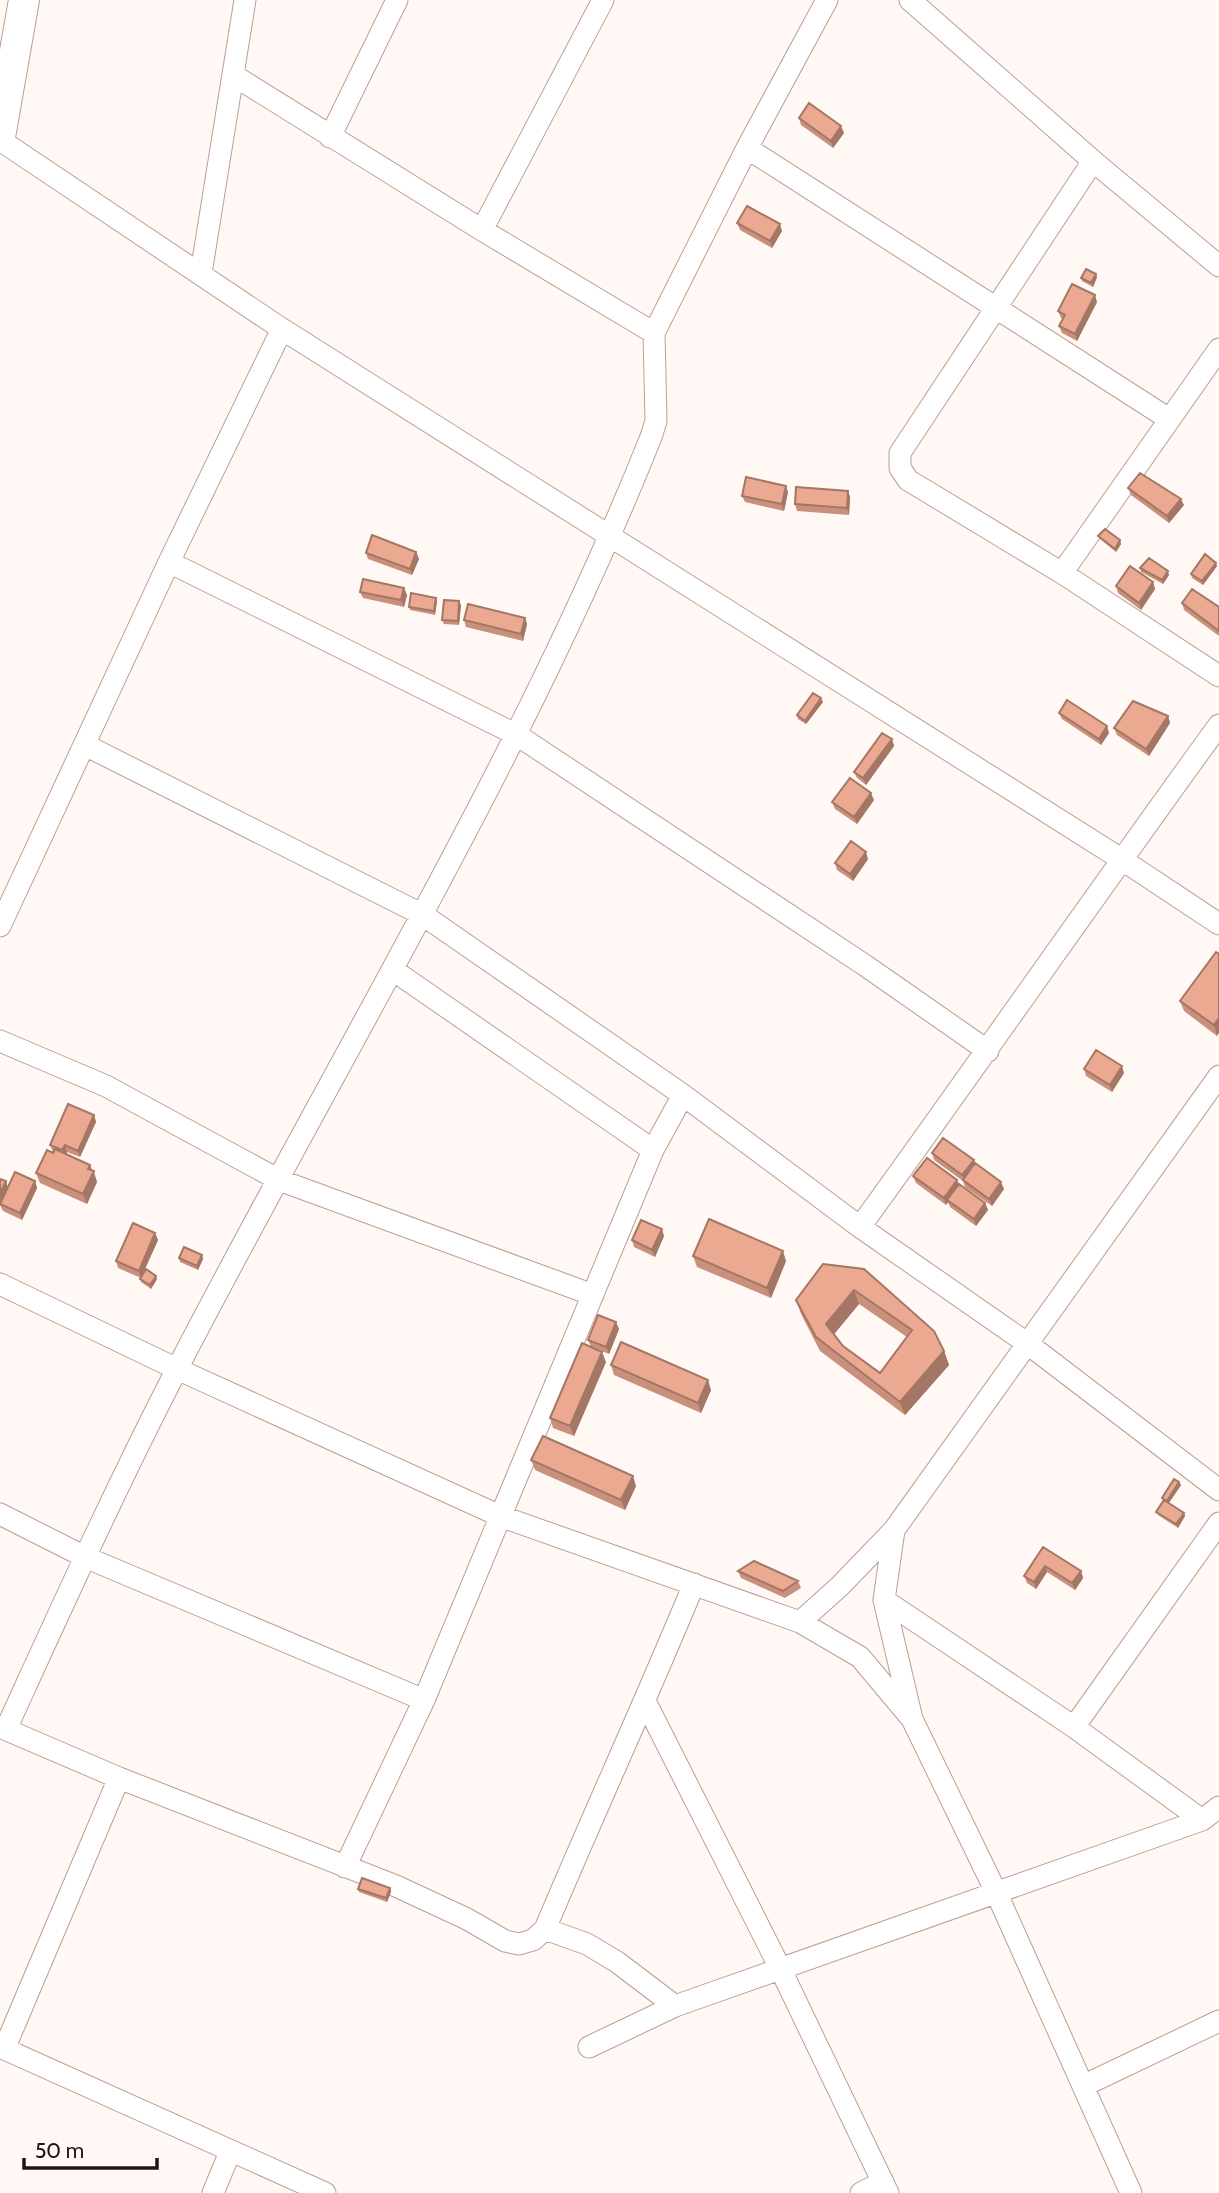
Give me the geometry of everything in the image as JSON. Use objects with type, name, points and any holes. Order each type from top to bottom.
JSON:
[{"type":"street","points":[[24,0],[0,139],[282,329],[1121,859],[1219,924]]},
{"type":"street","points":[[201,273],[246,0]]},
{"type":"street","points":[[330,136],[397,0]]},
{"type":"street","points":[[482,230],[603,0]]},
{"type":"street","points":[[694,1584],[545,1929],[533,1940],[519,1944],[505,1941],[477,1924],[424,1899],[120,1778],[3,1728],[177,1369],[423,915],[516,735],[611,537],[656,421],[654,333],[747,148],[827,0]]},
{"type":"street","points":[[910,0],[1093,161],[1219,267]]},
{"type":"street","points":[[233,75],[654,333]]},
{"type":"street","points":[[747,148],[1169,419]]},
{"type":"street","points":[[1093,161],[900,453],[900,468],[908,480],[1062,573],[1219,676]]},
{"type":"street","points":[[0,926],[169,562],[282,329]]},
{"type":"street","points":[[1062,573],[1219,349]]},
{"type":"street","points":[[169,562],[516,735],[988,1051]]},
{"type":"street","points":[[860,1227],[1219,725]]},
{"type":"street","points":[[85,745],[423,915],[683,1095],[860,1227],[1028,1344],[1219,1490]]},
{"type":"street","points":[[393,970],[653,1150]]},
{"type":"street","points":[[0,1041],[106,1086],[279,1180],[593,1295]]},
{"type":"street","points":[[800,1622],[840,1586],[894,1530],[1219,1076]]},
{"type":"street","points":[[345,1867],[424,1700],[653,1150],[683,1095]]},
{"type":"street","points":[[0,1284],[177,1369],[500,1516],[800,1622],[860,1657],[912,1719]]},
{"type":"street","points":[[0,1514],[85,1557],[424,1700]]},
{"type":"street","points":[[1074,1727],[1219,1522]]},
{"type":"street","points":[[894,1530],[884,1601],[912,1719],[996,1892],[1131,2193]]},
{"type":"street","points":[[884,1601],[1211,1814]]},
{"type":"street","points":[[645,1701],[780,1968],[886,2187],[861,2193]]},
{"type":"street","points":[[120,1778],[2,2047],[325,2193]]},
{"type":"street","points":[[589,2047],[675,2006],[1211,1814]]},
{"type":"street","points":[[545,1929],[597,1950],[675,2006]]},
{"type":"street","points":[[1083,2086],[1219,2021]]},
{"type":"street","points":[[213,2193],[230,2152]]},
{"type":"building","points":[[809,103],[841,126],[831,141],[799,118]]},
{"type":"building","points":[[747,206],[780,224],[770,241],[737,223]]},
{"type":"building","points":[[1086,269],[1096,274],[1091,283],[1081,278]]},
{"type":"building","points":[[1072,284],[1095,295],[1075,334],[1059,326],[1065,315],[1058,311]]},
{"type":"building","points":[[1140,473],[1181,499],[1167,516],[1128,488]]},
{"type":"building","points":[[746,477],[786,486],[782,504],[742,496]]},
{"type":"building","points":[[796,487],[848,491],[847,508],[795,504]]},
{"type":"building","points":[[1105,529],[1120,540],[1115,549],[1098,536]]},
{"type":"building","points":[[372,535],[416,552],[410,569],[366,553]]},
{"type":"building","points":[[1205,554],[1216,563],[1202,581],[1191,574]]},
{"type":"building","points":[[1149,558],[1168,571],[1162,580],[1140,568]]},
{"type":"building","points":[[1130,566],[1153,582],[1139,603],[1116,586]]},
{"type":"building","points":[[363,579],[404,588],[401,600],[360,592]]},
{"type":"building","points":[[1192,589],[1219,607],[1219,631],[1182,603]]},
{"type":"building","points":[[411,593],[436,598],[434,611],[409,607]]},
{"type":"building","points":[[444,600],[459,601],[458,621],[442,620]]},
{"type":"building","points":[[468,604],[525,618],[521,634],[464,620]]},
{"type":"building","points":[[813,693],[821,698],[805,721],[797,715]]},
{"type":"building","points":[[1067,700],[1107,726],[1099,739],[1059,713]]},
{"type":"building","points":[[1133,701],[1168,716],[1146,749],[1114,728]]},
{"type":"building","points":[[882,733],[892,739],[863,778],[854,772]]},
{"type":"building","points":[[850,778],[871,793],[854,817],[832,802]]},
{"type":"building","points":[[851,841],[866,852],[850,874],[835,863]]},
{"type":"building","points":[[1216,952],[1219,954],[1219,1018],[1214,1025],[1180,1001]]},
{"type":"building","points":[[1096,1050],[1122,1066],[1110,1085],[1084,1069]]},
{"type":"building","points":[[68,1104],[94,1115],[78,1151],[65,1145],[62,1150],[50,1145]]},
{"type":"building","points":[[943,1138],[974,1160],[962,1175],[932,1153]]},
{"type":"building","points":[[55,1149],[90,1165],[88,1169],[94,1171],[83,1194],[36,1173],[47,1150],[53,1153]]},
{"type":"building","points":[[927,1158],[957,1180],[944,1198],[913,1176]]},
{"type":"building","points":[[975,1163],[1001,1182],[989,1199],[963,1180]]},
{"type":"building","points":[[15,1172],[35,1181],[20,1213],[0,1204]]},
{"type":"building","points":[[0,1179],[6,1181],[0,1194]]},
{"type":"building","points":[[959,1184],[985,1203],[974,1219],[947,1200]]},
{"type":"building","points":[[709,1219],[783,1251],[767,1288],[693,1256]]},
{"type":"building","points":[[641,1220],[662,1229],[652,1250],[632,1240]]},
{"type":"building","points":[[133,1223],[155,1233],[139,1271],[116,1261]]},
{"type":"building","points":[[184,1247],[202,1255],[197,1266],[179,1258]]},
{"type":"building","points":[[823,1264],[864,1269],[934,1331],[944,1351],[900,1402],[816,1337],[796,1300]],"holes":[[[854,1290],[912,1330],[880,1373],[843,1346],[826,1324]]]},
{"type":"building","points":[[146,1269],[156,1276],[150,1285],[140,1279]]},
{"type":"building","points":[[598,1315],[616,1322],[606,1347],[588,1340]]},
{"type":"building","points":[[621,1342],[708,1380],[698,1403],[611,1365]]},
{"type":"building","points":[[582,1343],[602,1352],[570,1426],[550,1418]]},
{"type":"building","points":[[543,1436],[633,1476],[621,1500],[531,1460]]},
{"type":"building","points":[[1174,1479],[1179,1482],[1167,1501],[1162,1498]]},
{"type":"building","points":[[1164,1500],[1184,1513],[1176,1524],[1156,1512]]},
{"type":"building","points":[[1043,1547],[1081,1571],[1072,1583],[1045,1566],[1034,1582],[1024,1576]]},
{"type":"building","points":[[754,1561],[798,1581],[783,1591],[738,1571]]},
{"type":"building","points":[[362,1878],[390,1888],[386,1898],[358,1889]]}]
